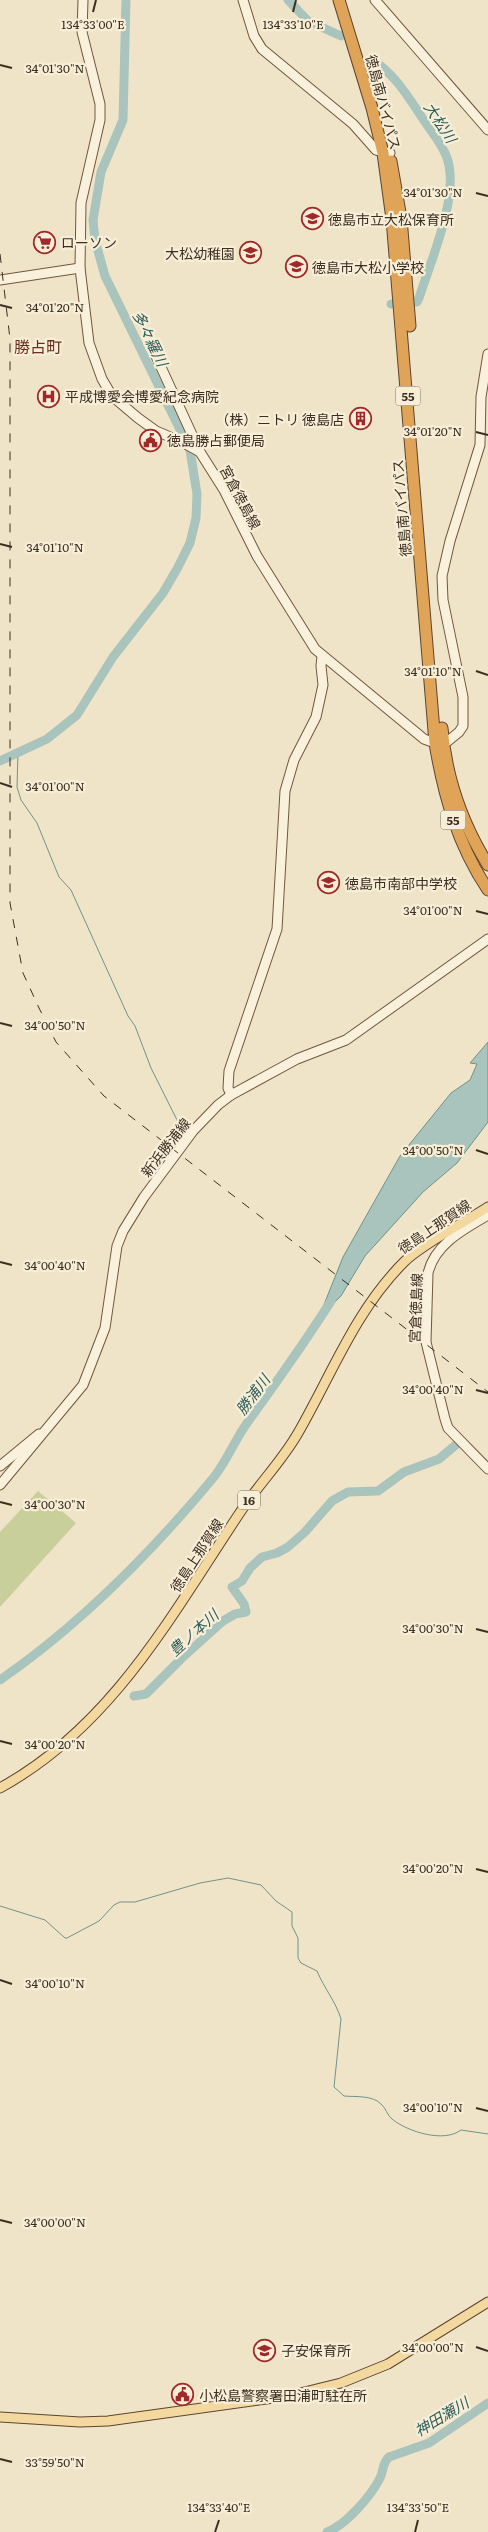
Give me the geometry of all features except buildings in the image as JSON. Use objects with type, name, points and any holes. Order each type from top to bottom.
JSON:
[{"type":"highway","name":"徳島南バイパス","points":[[339,0],[386,153]]},
{"type":"highway","name":"徳島南バイパス","points":[[347,0],[386,153],[439,743],[447,804],[454,826],[475,870],[488,890]]},
{"type":"highway","name":"徳島南バイパス","points":[[439,743],[458,802],[476,844],[488,865]]},
{"type":"highway","points":[[476,844],[482,866],[488,878]]},
{"type":"main road","name":"宮倉徳島線","points":[[83,0],[82,32],[100,104],[100,120],[82,203],[80,268],[89,342],[102,379],[121,405],[156,431],[198,451],[224,490],[257,556],[306,636],[326,659],[424,739],[439,743]]},
{"type":"main road","points":[[243,0],[254,36],[262,49],[353,124],[371,146],[386,153]]},
{"type":"main road","points":[[375,0],[488,130]]},
{"type":"main road","points":[[0,280],[80,268]]},
{"type":"main road","points":[[155,354],[198,451]]},
{"type":"main road","points":[[439,743],[452,739],[461,730],[464,711],[462,685],[444,600],[442,576],[450,541],[480,445],[482,397],[488,354]]},
{"type":"main road","points":[[232,1095],[228,1088],[229,1071],[277,929],[285,791],[294,760],[316,717],[323,685],[321,666],[326,659]]},
{"type":"main road","name":"新浜勝浦線","points":[[0,1485],[83,1386],[96,1355],[110,1307],[117,1246],[126,1224],[193,1131],[232,1095],[297,1059],[346,1040],[488,939]]},
{"type":"main road","name":"徳島上那賀線","points":[[0,1788],[82,1728],[108,1703],[132,1674],[175,1613],[243,1508],[289,1448],[350,1332],[391,1277],[412,1255],[488,1207]]},
{"type":"main road","name":"宮倉徳島線","points":[[488,1215],[456,1234],[431,1263],[428,1273],[426,1342],[448,1428],[488,1470]]},
{"type":"main road","points":[[0,1466],[31,1439],[48,1429]]},
{"type":"main road","points":[[0,2417],[84,2422],[108,2421],[288,2396],[314,2390],[341,2383],[388,2364],[488,2302]]},
{"type":"green space","points":[[38,1491],[76,1523],[0,1607],[0,1532]]},
{"type":"water","points":[[488,1042],[488,1122],[457,1163],[423,1192],[365,1256],[341,1296],[319,1317],[343,1257],[400,1156],[451,1093],[470,1080],[477,1064],[470,1063]]},
{"type":"waterway","name":"多々羅川","points":[[0,761],[47,739],[77,715],[113,657],[163,593],[190,543],[196,518],[197,494],[190,450],[105,276],[95,240],[93,220],[101,172],[123,120],[126,0]]},
{"type":"waterway","name":"大松川","points":[[288,0],[308,21],[341,36]]},
{"type":"waterway","name":"大松川","points":[[374,61],[400,86],[435,136],[445,152],[450,173],[447,209],[437,247],[419,298],[417,302],[391,304]]},
{"type":"waterway","points":[[18,753],[17,787],[21,800],[37,823],[59,877],[71,890],[128,1016],[135,1026],[151,1068],[183,1132],[174,1138]]},
{"type":"waterway","name":"勝浦川","points":[[0,1680],[87,1611],[140,1560],[190,1505],[214,1477],[245,1426],[331,1301]]},
{"type":"waterway","name":"豊ノ本川","points":[[134,1696],[146,1694],[223,1621],[235,1614],[246,1612],[244,1604],[232,1587],[242,1581],[250,1568],[262,1557],[277,1553],[288,1547],[305,1532],[332,1501],[348,1492],[378,1491],[404,1472],[439,1459],[458,1443]]},
{"type":"waterway","points":[[0,1906],[45,1920],[67,1938],[99,1921],[114,1905],[120,1902],[135,1902],[200,1883],[228,1878],[261,1885],[276,1901],[292,1912],[292,1926],[298,1938],[298,1958],[301,1963],[317,1971],[339,2013],[341,2019],[334,2087],[344,2096],[368,2098],[378,2101],[392,2119],[416,2132],[436,2136],[454,2134],[461,2130],[488,2134]]},
{"type":"waterway","name":"神田瀬川","points":[[327,2532],[350,2517],[371,2493],[389,2457],[429,2443],[488,2403]]},
{"type":"railway","points":[[0,254],[10,339],[10,903],[23,973],[56,1042],[104,1096],[488,1392]]},
{"type":"place","name":"徳島市立大松保育所","points":[[312,219]]},
{"type":"place","name":"ローソン","points":[[45,242]]},
{"type":"place","name":"大松幼稚園","points":[[251,253]]},
{"type":"place","name":"徳島市大松小学校","points":[[296,267]]},
{"type":"place","name":"平成博愛会博愛紀念病院","points":[[49,396]]},
{"type":"place","name":"（株）ニトリ 徳島店","points":[[360,419]]},
{"type":"place","name":"徳島勝占郵便局","points":[[151,440]]},
{"type":"place","name":"徳島市南部中学校","points":[[329,883]]},
{"type":"place","name":"子安保育所","points":[[265,2350]]},
{"type":"place","name":"小松島警察署田浦町駐在所","points":[[183,2395]]},
{"type":"district","name":"勝占町","points":[[38,346]]}]
